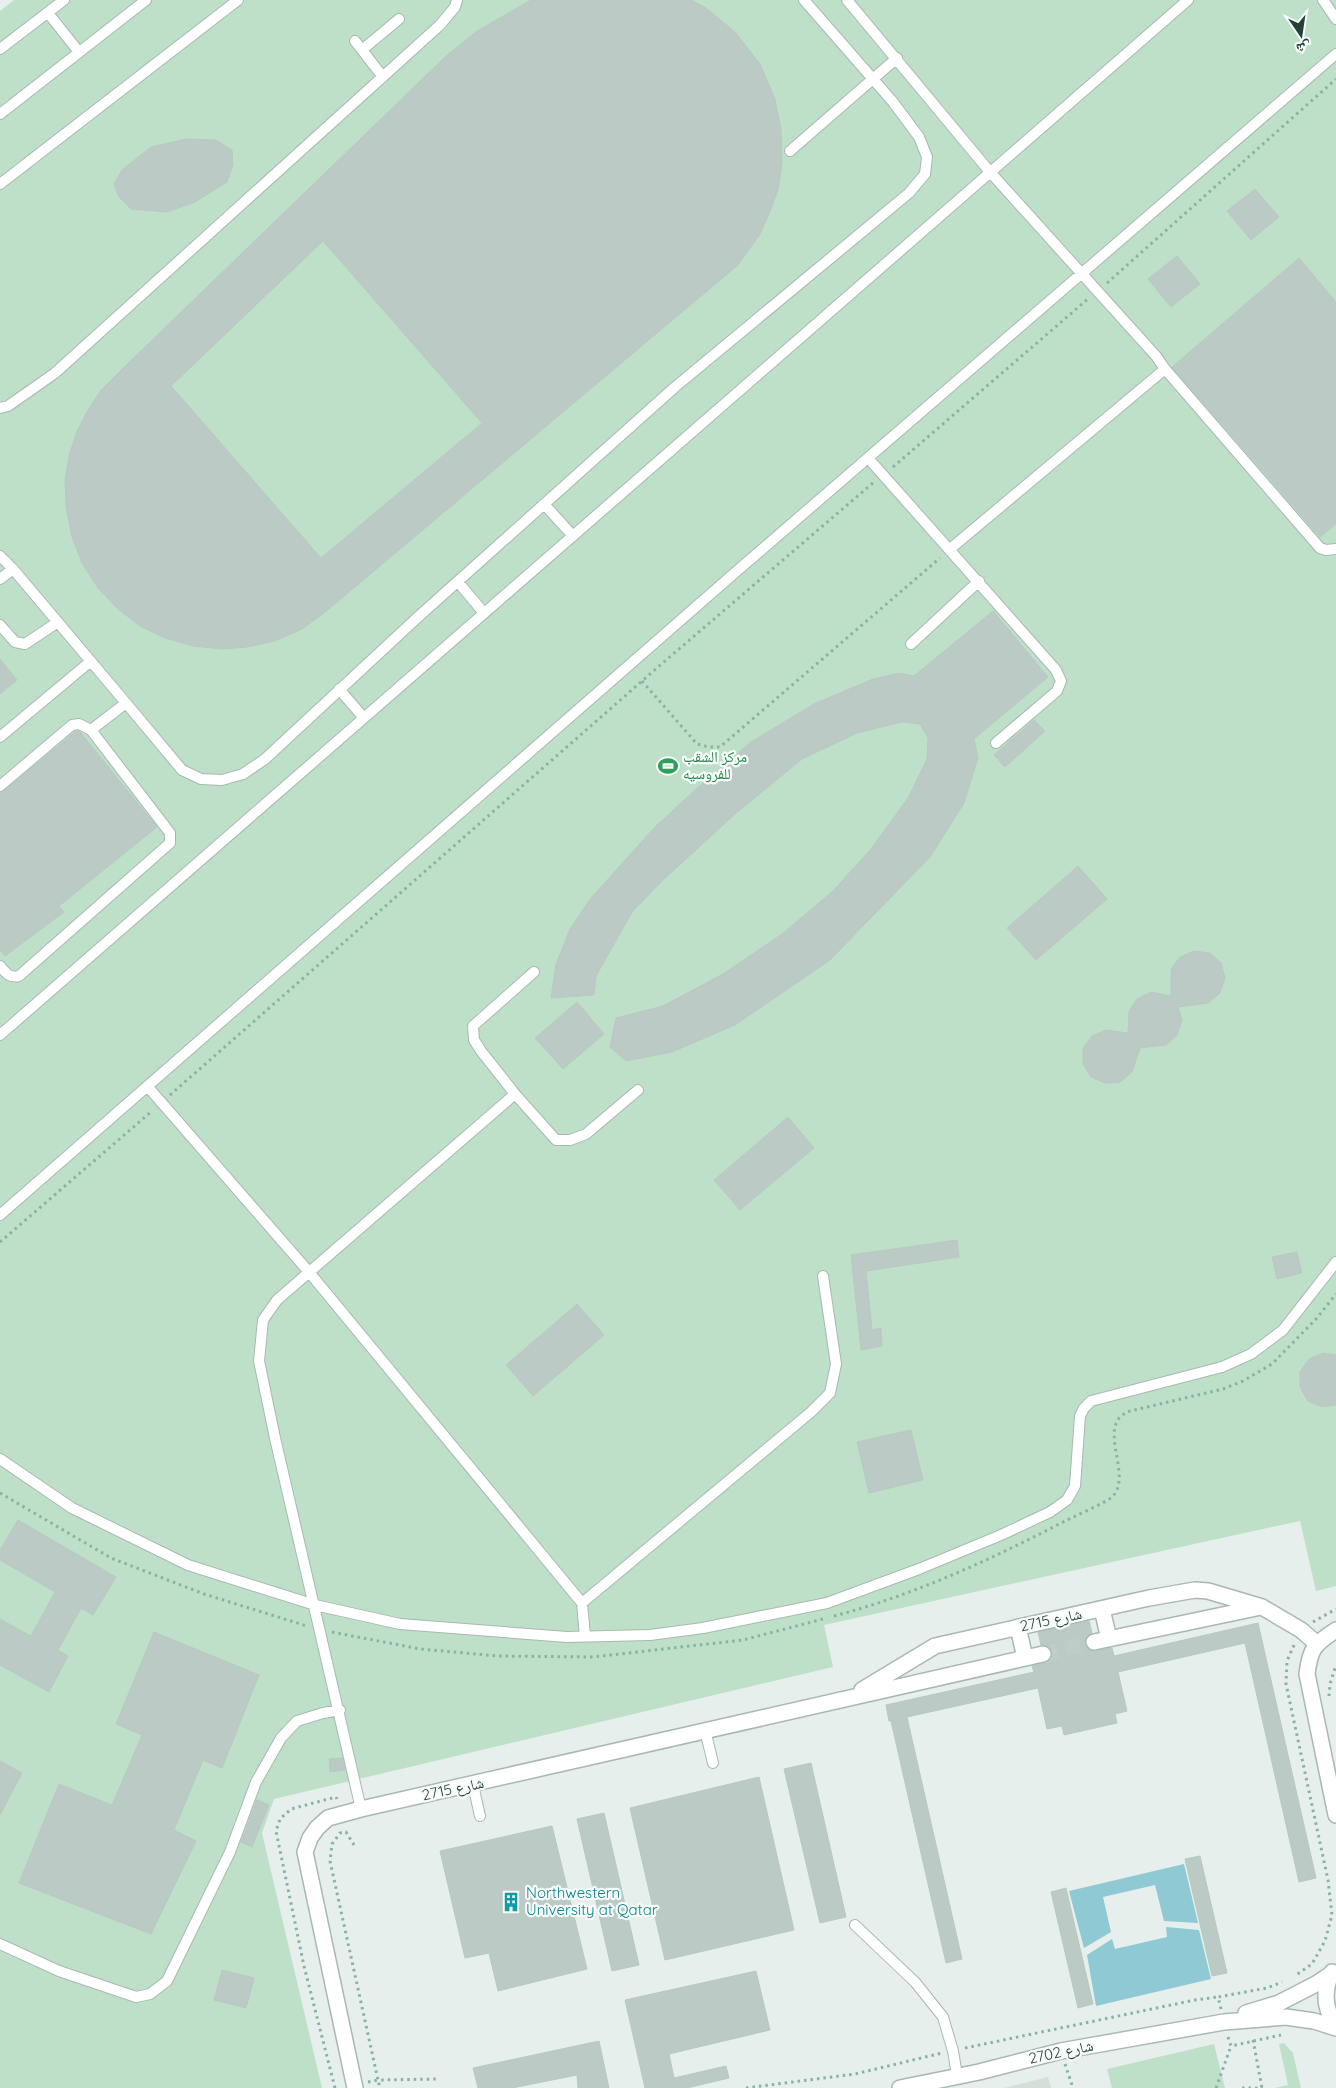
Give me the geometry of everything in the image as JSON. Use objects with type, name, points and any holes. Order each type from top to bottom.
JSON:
[{"type":"street","name":"شارع 2715","points":[[852,1696],[935,1646],[1195,1590],[1208,1591],[1262,1607],[1301,1630],[1316,1643]]},
{"type":"street","name":"شارع 2715","points":[[1094,1642],[1262,1607]]},
{"type":"street","points":[[1102,1609],[1109,1639]]},
{"type":"street","points":[[1018,1627],[1025,1658]]},
{"type":"street","points":[[1336,1630],[1316,1643],[1309,1656],[1307,1674],[1336,1815]]},
{"type":"street","name":"شارع 2715","points":[[355,2087],[305,1852],[316,1828],[328,1818],[852,1696],[1043,1654]]},
{"type":"street","points":[[1335,1969],[1327,1984],[1325,1996],[1327,2008],[1336,2026]]},
{"type":"street","name":"شارع 2702","points":[[1224,2022],[1279,2003],[1316,1984],[1335,1969]]},
{"type":"street","name":"شارع 2702","points":[[900,2088],[1062,2051],[1224,2022],[1286,2017],[1336,2026]]},
{"type":"lane","points":[[0,50],[64,0]]},
{"type":"lane","points":[[0,114],[146,0]]},
{"type":"lane","points":[[0,184],[238,0]]},
{"type":"lane","points":[[0,408],[8,406],[54,373],[440,25],[455,7],[456,0]]},
{"type":"lane","points":[[0,556],[182,770],[201,779],[222,780],[243,774],[265,759],[339,689],[675,387],[909,192],[924,174],[927,157],[919,137],[874,79],[804,0]]},
{"type":"lane","points":[[847,0],[990,172],[1156,356],[1165,369],[1320,548],[1326,550],[1336,549]]},
{"type":"lane","points":[[0,1035],[1188,0]]},
{"type":"lane","points":[[1323,0],[1336,19]]},
{"type":"lane","points":[[48,13],[79,52]]},
{"type":"lane","points":[[362,50],[399,19]]},
{"type":"lane","points":[[355,41],[383,76]]},
{"type":"lane","points":[[0,1215],[868,458],[1336,54]]},
{"type":"lane","points":[[790,151],[897,58]]},
{"type":"lane","points":[[950,549],[1165,369]]},
{"type":"lane","points":[[868,458],[1056,670],[1061,681],[1057,691],[996,743]]},
{"type":"lane","points":[[544,504],[573,536]]},
{"type":"lane","points":[[0,579],[13,569]]},
{"type":"lane","points":[[911,644],[978,581]]},
{"type":"lane","points":[[458,582],[484,613]]},
{"type":"lane","points":[[0,625],[15,642],[25,644],[58,622]]},
{"type":"lane","points":[[0,737],[91,661]]},
{"type":"lane","points":[[339,689],[364,718]]},
{"type":"lane","points":[[91,730],[126,703]]},
{"type":"lane","points":[[0,786],[72,724],[79,724],[91,730],[170,833],[170,843],[18,976],[13,977],[7,974],[0,966]]},
{"type":"lane","points":[[534,972],[474,1026],[474,1040],[516,1094],[556,1140],[570,1140],[586,1134],[638,1090]]},
{"type":"lane","points":[[148,1087],[310,1272],[582,1604],[585,1636]]},
{"type":"lane","points":[[362,1809],[275,1438],[259,1361],[263,1320],[277,1300],[516,1094]]},
{"type":"lane","points":[[0,1459],[72,1508],[188,1565],[315,1605],[400,1624],[502,1633],[585,1636],[650,1635],[703,1628],[827,1602],[919,1569],[1001,1535],[1050,1512],[1067,1500],[1075,1486],[1080,1416],[1084,1408],[1091,1401],[1222,1367],[1251,1354],[1283,1330],[1336,1262]]},
{"type":"lane","points":[[582,1604],[811,1412],[830,1393],[836,1364],[823,1276]]},
{"type":"lane","points":[[0,1944],[59,1971],[136,1997],[150,1994],[166,1981],[191,1935],[230,1852],[256,1782],[281,1738],[297,1722],[322,1713],[340,1710]]},
{"type":"lane","points":[[705,1730],[713,1763]]},
{"type":"lane","points":[[472,1785],[480,1816]]},
{"type":"lane","points":[[856,1925],[915,1982],[943,2017],[953,2051],[956,2075]]},
{"type":"path","points":[[0,1242],[642,681],[1098,291],[1336,78]]},
{"type":"path","points":[[642,681],[697,744],[720,747],[950,549]]},
{"type":"path","points":[[833,1616],[878,1604],[935,1583],[1112,1497],[1120,1479],[1115,1437],[1117,1421],[1126,1412],[1223,1389],[1243,1381],[1272,1364],[1317,1318],[1336,1294]]},
{"type":"path","points":[[0,1493],[111,1558],[204,1594],[321,1629],[420,1649],[498,1656],[593,1657],[743,1640],[824,1619]]},
{"type":"path","points":[[746,2088],[855,2074],[953,2051],[1194,2000],[1267,1988],[1291,1979],[1312,1964],[1325,1941],[1332,1915],[1328,1880],[1286,1684],[1287,1661],[1301,1630],[1331,1610],[1336,1609]]},
{"type":"path","points":[[354,1845],[346,1832],[340,1833],[332,1844],[330,1861],[378,2080],[439,2080]]},
{"type":"path","points":[[1216,2088],[1231,2046],[1218,1997]]},
{"type":"path","points":[[1231,2046],[1291,2033]]},
{"type":"path","points":[[1242,2088],[1263,2088],[1253,2040]]},
{"type":"shaded area","points":[[1048,2077],[1051,2088],[1004,2088]]},
{"type":"green space","name":"مركز الشقب للفروسيه","points":[[14,0],[1336,0],[1336,1586],[1316,1591],[1300,1521],[824,1625],[833,1667],[274,1799],[262,1833],[322,2088],[0,2088],[0,11]]},
{"type":"green space","points":[[1284,2043],[1293,2053],[1301,2088],[1275,2088],[1288,2085],[1279,2044]]},
{"type":"green space","points":[[1214,2044],[1225,2088],[1112,2088],[1107,2069]]},
{"type":"water","points":[[1184,1864],[1198,1923],[1164,1921],[1155,1885],[1103,1897],[1111,1932],[1084,1948],[1069,1891]]},
{"type":"water","points":[[1166,1927],[1199,1930],[1211,1979],[1096,2006],[1087,1955],[1112,1939],[1115,1949],[1167,1937]]},
{"type":"building","points":[[531,0],[691,0],[706,8],[735,32],[760,64],[775,99],[781,130],[782,163],[778,190],[760,234],[738,265],[324,613],[302,629],[275,641],[247,647],[222,649],[193,646],[165,638],[140,626],[118,609],[98,588],[82,563],[72,537],[66,507],[65,480],[69,456],[77,431],[88,410],[101,390],[117,374],[445,57],[477,31]],"holes":[[[323,241],[482,423],[321,558],[171,386]]]},
{"type":"building","points":[[186,139],[216,140],[232,150],[233,165],[227,182],[195,202],[167,212],[131,209],[119,197],[114,184],[122,170],[151,147]]},
{"type":"building","points":[[1255,189],[1279,217],[1251,240],[1227,211]]},
{"type":"building","points":[[1177,256],[1200,284],[1171,307],[1148,279]]},
{"type":"building","points":[[1299,258],[1336,302],[1336,524],[1320,537],[1172,367]]},
{"type":"building","points":[[993,611],[1048,677],[974,739],[978,758],[964,803],[930,857],[830,960],[735,1025],[672,1052],[626,1061],[610,1047],[616,1018],[663,1006],[723,974],[782,934],[833,891],[871,849],[908,798],[927,759],[928,738],[920,724],[902,722],[857,733],[802,759],[734,815],[662,881],[632,912],[596,976],[594,995],[551,998],[556,964],[570,929],[591,898],[654,828],[696,789],[751,742],[814,704],[873,679],[899,673],[914,676]]},
{"type":"building","points":[[0,659],[17,680],[0,694]]},
{"type":"building","points":[[1034,720],[1045,731],[1005,767],[994,755]]},
{"type":"building","points":[[76,731],[80,732],[157,827],[59,906],[64,912],[5,956],[0,950],[0,793]]},
{"type":"building","points":[[1078,866],[1107,899],[1036,960],[1007,928]]},
{"type":"building","points":[[1194,951],[1210,953],[1221,963],[1225,978],[1220,993],[1208,1003],[1178,1007],[1182,1020],[1177,1035],[1166,1045],[1140,1048],[1132,1072],[1120,1082],[1105,1083],[1091,1077],[1083,1064],[1083,1048],[1092,1036],[1106,1030],[1128,1033],[1129,1011],[1137,999],[1151,992],[1171,996],[1171,969],[1180,957]]},
{"type":"building","points":[[577,1002],[604,1034],[563,1069],[535,1038]]},
{"type":"building","points":[[788,1117],[814,1148],[740,1210],[714,1180]]},
{"type":"building","points":[[957,1240],[959,1257],[866,1271],[872,1330],[881,1328],[882,1346],[861,1350],[851,1255]]},
{"type":"building","points":[[1297,1252],[1302,1273],[1277,1279],[1272,1257]]},
{"type":"building","points":[[577,1304],[604,1335],[533,1396],[506,1365]]},
{"type":"building","points":[[1323,1353],[1336,1355],[1336,1405],[1322,1407],[1308,1401],[1300,1387],[1300,1372],[1309,1359]]},
{"type":"building","points":[[911,1430],[923,1480],[869,1493],[857,1442]]},
{"type":"building","points":[[18,1520],[116,1577],[93,1615],[81,1608],[58,1650],[68,1656],[49,1692],[0,1665],[0,1619],[31,1636],[55,1592],[0,1560],[0,1550]]},
{"type":"building","points":[[1089,1621],[1092,1633],[1085,1639],[1087,1648],[1095,1651],[1112,1648],[1114,1656],[1258,1623],[1316,1878],[1299,1882],[1245,1643],[1118,1672],[1127,1711],[1115,1714],[1117,1723],[1064,1735],[1062,1726],[1047,1729],[1038,1688],[907,1717],[962,1959],[946,1963],[886,1705],[1034,1672],[1032,1666],[1046,1663],[1052,1656],[1050,1647],[1041,1645],[1038,1632]]},
{"type":"building","points":[[154,1632],[259,1675],[222,1768],[203,1760],[174,1830],[196,1841],[151,1934],[19,1883],[59,1784],[112,1805],[142,1735],[116,1724]]},
{"type":"building","points":[[342,1758],[345,1770],[330,1772],[329,1759]]},
{"type":"building","points":[[0,1761],[22,1773],[0,1815]]},
{"type":"building","points":[[811,1763],[846,1917],[820,1923],[784,1769]]},
{"type":"building","points":[[759,1777],[794,1930],[665,1960],[630,1808]]},
{"type":"building","points":[[257,1800],[269,1805],[252,1847],[241,1842]]},
{"type":"building","points":[[604,1813],[639,1965],[612,1971],[577,1819]]},
{"type":"building","name":"Northwestern University at Qatar","points":[[552,1826],[587,1969],[498,1991],[489,1953],[465,1958],[440,1851]]},
{"type":"building","points":[[1200,1856],[1227,1973],[1212,1976],[1185,1859]]},
{"type":"building","points":[[1066,1888],[1093,2004],[1078,2008],[1051,1892]]},
{"type":"building","points":[[222,1970],[254,1978],[246,2008],[214,2000]]},
{"type":"building","points":[[756,1971],[770,2030],[669,2054],[674,2078],[726,2066],[729,2078],[687,2088],[645,2088],[625,2000]]},
{"type":"building","points":[[599,2041],[609,2088],[578,2088],[577,2075],[512,2088],[478,2088],[473,2068]]},
{"type":"tunnel","points":[[1043,1654],[1094,1642]]},
{"type":"place","name":"مركز الشقب للفروسيه","points":[[668,766]]},
{"type":"place","name":"Northwestern University at Qatar","points":[[511,1902]]}]
